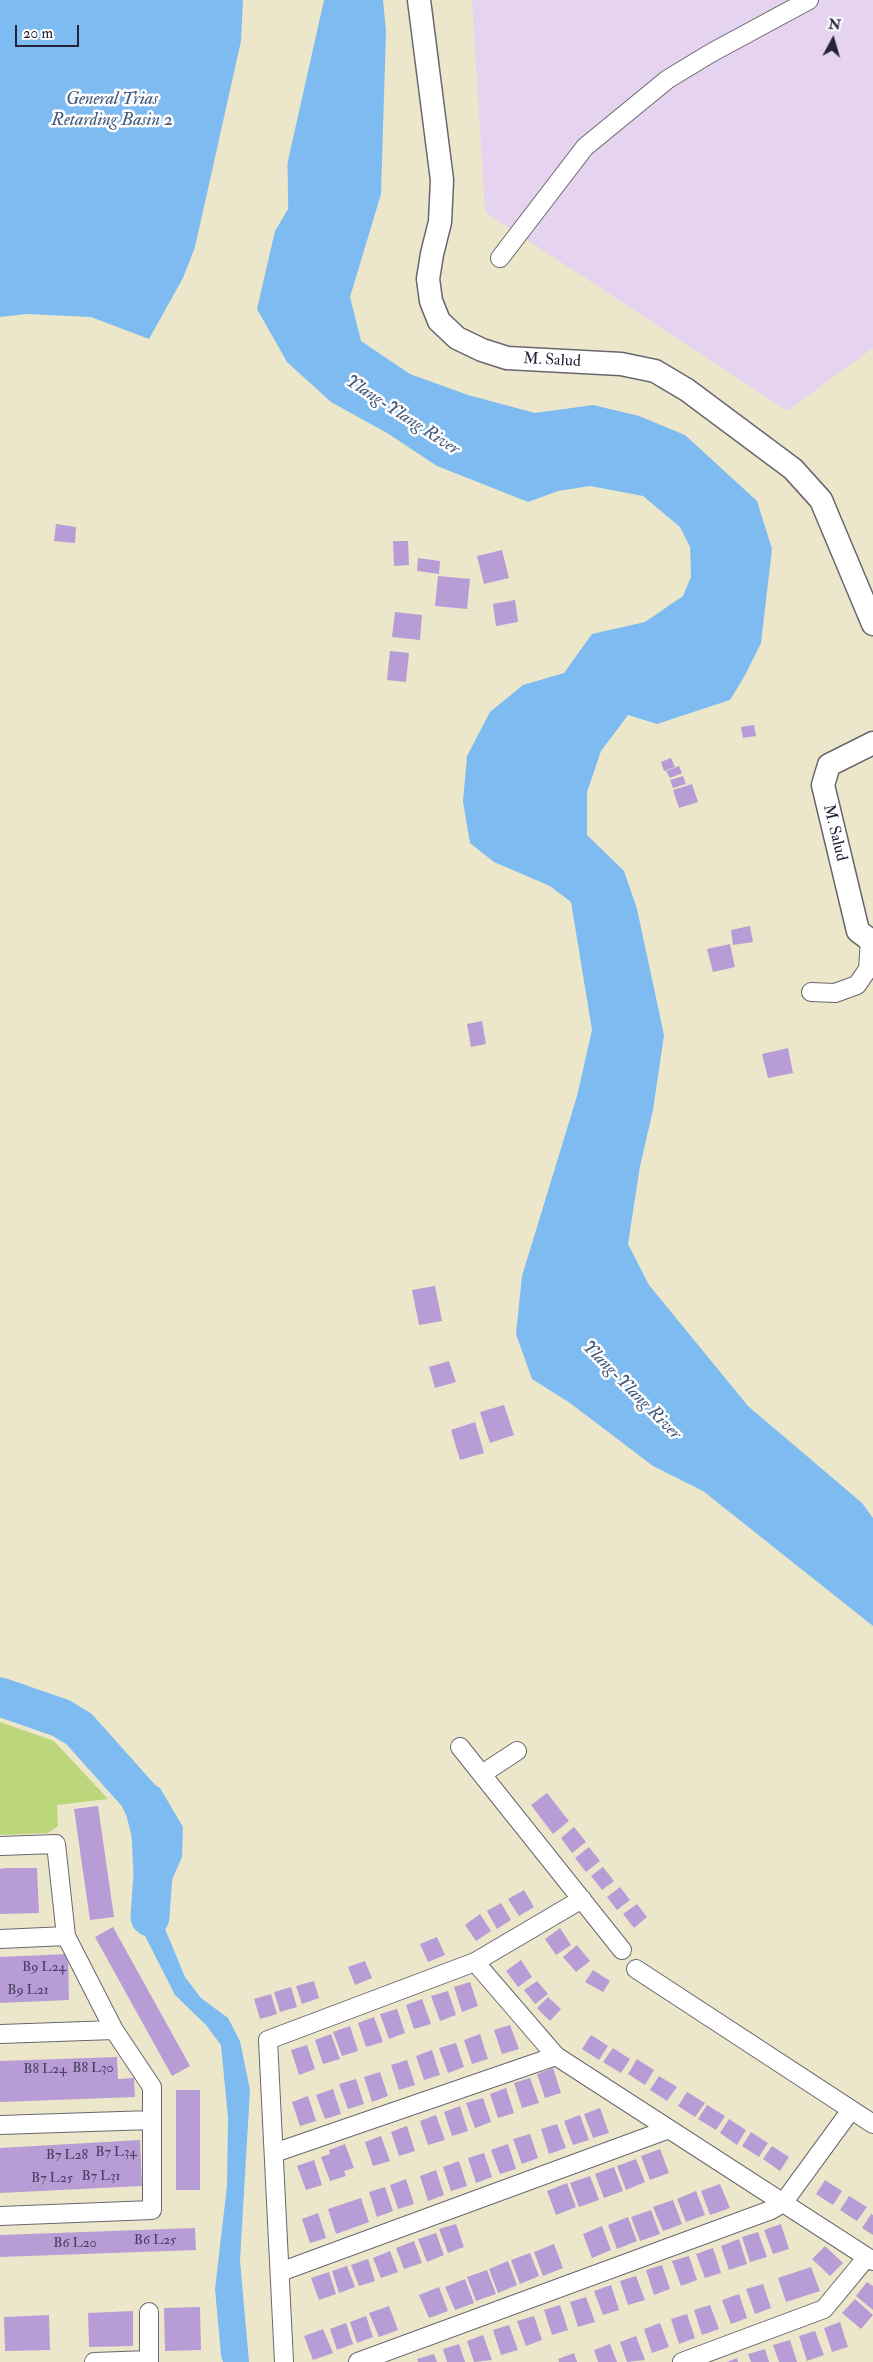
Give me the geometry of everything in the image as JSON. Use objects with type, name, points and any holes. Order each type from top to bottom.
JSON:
[{"type":"street","name":"M. Salud","points":[[420,0],[442,180],[440,222],[428,279],[431,302],[439,321],[457,338],[482,350],[507,358],[621,364],[655,371],[687,390],[793,469],[821,500],[873,624]]},
{"type":"street","points":[[500,258],[585,147],[668,79],[711,52],[809,0]]},
{"type":"street","name":"M. Salud","points":[[872,940],[858,931],[823,785],[829,765],[873,743]]},
{"type":"street","points":[[811,992],[835,993],[857,985],[868,969],[872,940]]},
{"type":"street","points":[[460,1747],[622,1950]]},
{"type":"street","points":[[482,1774],[516,1752]]},
{"type":"street","points":[[0,1846],[56,1844],[66,1936],[114,2030],[152,2087],[152,2210],[0,2216]]},
{"type":"street","points":[[284,2362],[268,2040],[475,1962],[582,1899]]},
{"type":"street","points":[[0,1938],[66,1936]]},
{"type":"street","points":[[475,1962],[556,2056],[870,2259],[824,2309],[682,2362]]},
{"type":"street","points":[[636,1969],[873,2124]]},
{"type":"street","points":[[0,2034],[114,2030]]},
{"type":"street","points":[[274,2153],[556,2056]]},
{"type":"street","points":[[358,2362],[755,2217],[783,2203],[851,2110]]},
{"type":"street","points":[[0,2125],[151,2120]]},
{"type":"street","points":[[280,2272],[669,2129]]},
{"type":"street","points":[[94,2362],[149,2361],[149,2312]]},
{"type":"shaded area","points":[[472,0],[873,0],[873,348],[787,411],[485,212]]},
{"type":"green space","points":[[0,1722],[54,1741],[108,1799],[57,1805],[58,1826],[48,1833],[0,1835]]},
{"type":"water","name":"General Trias Retarding Basin 2","points":[[0,0],[243,0],[241,41],[195,247],[183,278],[149,339],[91,317],[27,314],[0,317]]},
{"type":"water","points":[[333,0],[383,0],[386,31],[381,194],[350,297],[361,341],[410,374],[468,395],[535,413],[593,405],[639,416],[685,435],[757,501],[772,549],[761,643],[744,677],[730,700],[657,724],[628,715],[601,751],[587,792],[587,835],[624,871],[637,909],[664,1035],[653,1110],[640,1166],[628,1244],[649,1285],[748,1406],[862,1503],[873,1518],[873,1626],[703,1491],[653,1466],[570,1403],[532,1379],[516,1334],[522,1276],[577,1096],[592,1030],[571,902],[550,886],[494,862],[470,843],[463,802],[467,756],[490,712],[523,685],[564,673],[592,634],[645,622],[683,596],[691,577],[690,547],[680,527],[643,496],[590,486],[558,491],[528,502],[437,466],[387,433],[331,402],[287,362],[257,309],[275,231],[312,169],[341,85],[341,47]]},
{"type":"water","points":[[0,1687],[97,1726],[131,1770],[160,1788],[183,1827],[182,1857],[162,1903],[163,1924],[185,1977],[201,1998],[228,2018],[240,2041],[250,2090],[240,2260],[249,2362],[223,2362],[215,2289],[227,2186],[228,2118],[221,2045],[206,2025],[175,1995],[145,1936],[138,1914],[142,1889],[153,1862],[156,1832],[146,1806],[93,1742],[0,1707]]},
{"type":"building","points":[[56,524],[76,527],[75,543],[54,541]]},
{"type":"building","points":[[393,541],[408,541],[409,565],[394,566]]},
{"type":"building","points":[[502,550],[509,578],[484,584],[477,556]]},
{"type":"building","points":[[418,558],[440,561],[439,574],[417,571]]},
{"type":"building","points":[[438,576],[470,579],[467,609],[435,606]]},
{"type":"building","points":[[515,600],[518,622],[496,626],[493,604]]},
{"type":"building","points":[[395,612],[422,615],[420,640],[392,637]]},
{"type":"building","points":[[390,651],[409,653],[406,682],[387,680]]},
{"type":"building","points":[[754,725],[756,736],[743,738],[741,727]]},
{"type":"building","points":[[671,758],[675,767],[664,771],[661,762]]},
{"type":"building","points":[[679,766],[682,773],[670,778],[666,771]]},
{"type":"building","points":[[683,776],[686,784],[673,788],[670,780]]},
{"type":"building","points":[[692,784],[698,802],[679,808],[673,790]]},
{"type":"building","points":[[750,926],[753,942],[733,945],[731,930]]},
{"type":"building","points":[[730,944],[735,967],[713,972],[707,949]]},
{"type":"building","points":[[482,1021],[486,1044],[471,1047],[467,1024]]},
{"type":"building","points":[[788,1048],[793,1073],[768,1078],[762,1054]]},
{"type":"building","points":[[435,1286],[442,1321],[419,1325],[412,1290]]},
{"type":"building","points":[[449,1361],[456,1382],[435,1388],[429,1367]]},
{"type":"building","points":[[504,1405],[514,1435],[490,1443],[480,1412]]},
{"type":"building","points":[[475,1422],[484,1453],[460,1460],[451,1430]]},
{"type":"building","points":[[547,1793],[569,1821],[553,1834],[531,1805]]},
{"type":"building","points":[[98,1806],[114,1917],[90,1920],[74,1809]]},
{"type":"building","points":[[574,1827],[586,1842],[572,1853],[561,1838]]},
{"type":"building","points":[[589,1847],[600,1861],[586,1872],[575,1858]]},
{"type":"building","points":[[603,1867],[614,1881],[602,1890],[591,1876]]},
{"type":"building","points":[[37,1868],[39,1913],[0,1914],[0,1869]]},
{"type":"building","points":[[620,1887],[630,1900],[617,1910],[607,1897]]},
{"type":"building","points":[[524,1890],[534,1907],[519,1916],[508,1899]]},
{"type":"building","points":[[501,1903],[511,1920],[497,1929],[487,1911]]},
{"type":"building","points":[[637,1904],[647,1917],[634,1928],[623,1914]]},
{"type":"building","points":[[480,1914],[491,1931],[476,1941],[465,1925]]},
{"type":"building","points":[[113,1927],[190,2066],[172,2076],[95,1937]]},
{"type":"building","points":[[560,1928],[571,1945],[556,1955],[545,1939]]},
{"type":"building","points":[[437,1937],[445,1955],[428,1962],[420,1944]]},
{"type":"building","points":[[577,1945],[590,1961],[576,1972],[563,1957]]},
{"type":"building","points":[[68,1954],[69,2000],[0,2003],[0,1957]]},
{"type":"building","points":[[521,1960],[532,1977],[518,1987],[506,1971]]},
{"type":"building","points":[[365,1961],[372,1978],[355,1985],[348,1967]]},
{"type":"building","points":[[593,1970],[610,1981],[603,1992],[585,1982]]},
{"type":"building","points":[[314,1981],[319,1998],[302,2004],[296,1986]]},
{"type":"building","points":[[537,1981],[548,1994],[535,2004],[524,1990]]},
{"type":"building","points":[[470,1982],[478,2006],[462,2012],[454,1987]]},
{"type":"building","points":[[291,1987],[297,2007],[280,2012],[274,1992]]},
{"type":"building","points":[[448,1991],[456,2015],[440,2021],[431,1996]]},
{"type":"building","points":[[271,1994],[277,2014],[260,2019],[254,1999]]},
{"type":"building","points":[[548,1997],[561,2009],[550,2021],[537,2008]]},
{"type":"building","points":[[422,1999],[431,2024],[414,2029],[406,2005]]},
{"type":"building","points":[[397,2009],[405,2033],[389,2039],[380,2014]]},
{"type":"building","points":[[374,2017],[383,2042],[366,2047],[358,2023]]},
{"type":"building","points":[[510,2025],[519,2049],[502,2054],[494,2030]]},
{"type":"building","points":[[350,2026],[358,2051],[342,2056],[333,2032]]},
{"type":"building","points":[[331,2034],[340,2059],[323,2064],[315,2040]]},
{"type":"building","points":[[480,2034],[488,2059],[472,2064],[464,2040]]},
{"type":"building","points":[[591,2035],[608,2046],[599,2060],[582,2049]]},
{"type":"building","points":[[456,2043],[464,2067],[448,2073],[439,2048]]},
{"type":"building","points":[[307,2045],[315,2069],[299,2075],[291,2050]]},
{"type":"building","points":[[613,2048],[630,2059],[621,2073],[603,2062]]},
{"type":"building","points":[[432,2050],[440,2075],[424,2080],[416,2056]]},
{"type":"building","points":[[117,2057],[118,2079],[134,2078],[135,2097],[0,2102],[0,2061]]},
{"type":"building","points":[[637,2059],[654,2070],[645,2085],[628,2074]]},
{"type":"building","points":[[407,2060],[415,2085],[399,2090],[391,2065]]},
{"type":"building","points":[[553,2068],[561,2093],[545,2098],[537,2074]]},
{"type":"building","points":[[380,2072],[388,2096],[372,2102],[364,2077]]},
{"type":"building","points":[[659,2076],[677,2087],[667,2101],[650,2090]]},
{"type":"building","points":[[530,2078],[539,2103],[522,2108],[514,2083]]},
{"type":"building","points":[[356,2079],[364,2104],[348,2109],[339,2084]]},
{"type":"building","points":[[506,2088],[514,2113],[498,2118],[490,2094]]},
{"type":"building","points":[[333,2089],[341,2114],[325,2119],[316,2095]]},
{"type":"building","points":[[176,2090],[200,2090],[200,2190],[176,2190]]},
{"type":"building","points":[[687,2092],[705,2103],[695,2117],[678,2106]]},
{"type":"building","points":[[308,2096],[316,2121],[300,2126],[292,2102]]},
{"type":"building","points":[[483,2098],[491,2122],[475,2128],[466,2103]]},
{"type":"building","points":[[707,2105],[725,2116],[716,2130],[698,2119]]},
{"type":"building","points":[[460,2106],[468,2131],[452,2136],[444,2112]]},
{"type":"building","points":[[600,2108],[609,2133],[593,2138],[584,2114]]},
{"type":"building","points":[[436,2115],[445,2140],[428,2145],[420,2121]]},
{"type":"building","points":[[580,2115],[589,2140],[573,2145],[564,2121]]},
{"type":"building","points":[[729,2119],[746,2130],[737,2145],[720,2133]]},
{"type":"building","points":[[557,2124],[566,2148],[549,2154],[541,2129]]},
{"type":"building","points":[[407,2126],[415,2151],[399,2156],[391,2132]]},
{"type":"building","points":[[751,2132],[768,2143],[759,2157],[742,2146]]},
{"type":"building","points":[[530,2134],[538,2158],[522,2164],[513,2139]]},
{"type":"building","points":[[381,2136],[390,2161],[373,2166],[365,2142]]},
{"type":"building","points":[[140,2140],[142,2186],[0,2193],[0,2148]]},
{"type":"building","points":[[345,2144],[354,2168],[344,2171],[346,2176],[330,2181],[321,2157],[330,2154],[329,2150]]},
{"type":"building","points":[[508,2144],[516,2169],[500,2174],[491,2150]]},
{"type":"building","points":[[772,2146],[789,2157],[780,2171],[763,2159]]},
{"type":"building","points":[[660,2149],[669,2173],[650,2180],[641,2156]]},
{"type":"building","points":[[484,2153],[492,2177],[476,2183],[468,2158]]},
{"type":"building","points":[[636,2159],[645,2182],[626,2190],[617,2166]]},
{"type":"building","points":[[314,2160],[322,2185],[306,2190],[297,2166]]},
{"type":"building","points":[[459,2161],[467,2186],[451,2191],[443,2167]]},
{"type":"building","points":[[614,2167],[623,2191],[604,2198],[595,2174]]},
{"type":"building","points":[[436,2170],[444,2195],[428,2201],[420,2176]]},
{"type":"building","points":[[590,2176],[599,2200],[579,2207],[570,2183]]},
{"type":"building","points":[[406,2179],[414,2204],[398,2209],[390,2185]]},
{"type":"building","points":[[825,2180],[842,2191],[833,2205],[816,2194]]},
{"type":"building","points":[[567,2183],[576,2207],[556,2215],[547,2191]]},
{"type":"building","points":[[720,2184],[730,2208],[710,2215],[701,2191]]},
{"type":"building","points":[[385,2187],[393,2211],[377,2217],[369,2192]]},
{"type":"building","points":[[696,2191],[705,2215],[686,2222],[677,2199]]},
{"type":"building","points":[[849,2196],[867,2207],[857,2221],[840,2210]]},
{"type":"building","points":[[361,2198],[369,2222],[336,2234],[328,2209]]},
{"type":"building","points":[[673,2200],[682,2224],[663,2231],[653,2207]]},
{"type":"building","points":[[651,2210],[660,2234],[640,2241],[631,2217]]},
{"type":"building","points":[[318,2213],[326,2238],[310,2243],[302,2219]]},
{"type":"building","points":[[871,2214],[873,2215],[873,2235],[862,2228]]},
{"type":"building","points":[[628,2217],[637,2241],[617,2249],[608,2225]]},
{"type":"building","points":[[456,2224],[464,2247],[448,2253],[439,2229]]},
{"type":"building","points":[[781,2224],[789,2249],[773,2254],[764,2230]]},
{"type":"building","points":[[602,2226],[611,2250],[592,2258],[583,2234]]},
{"type":"building","points":[[195,2228],[196,2250],[0,2257],[0,2235]]},
{"type":"building","points":[[758,2232],[767,2257],[750,2262],[742,2237]]},
{"type":"building","points":[[436,2233],[444,2255],[427,2262],[418,2239]]},
{"type":"building","points":[[739,2239],[747,2264],[729,2270],[721,2246]]},
{"type":"building","points":[[414,2241],[422,2263],[404,2269],[396,2248]]},
{"type":"building","points":[[554,2244],[563,2268],[543,2276],[534,2252]]},
{"type":"building","points":[[825,2246],[843,2263],[830,2276],[812,2259]]},
{"type":"building","points":[[713,2248],[721,2273],[705,2278],[696,2254]]},
{"type":"building","points":[[390,2251],[398,2272],[381,2278],[373,2258]]},
{"type":"building","points":[[530,2253],[539,2276],[520,2284],[511,2260]]},
{"type":"building","points":[[689,2256],[697,2280],[681,2286],[672,2261]]},
{"type":"building","points":[[368,2259],[375,2281],[359,2286],[351,2265]]},
{"type":"building","points":[[508,2261],[517,2285],[498,2293],[489,2269]]},
{"type":"building","points":[[662,2265],[670,2289],[654,2295],[646,2270]]},
{"type":"building","points":[[347,2266],[355,2287],[339,2293],[332,2271]]},
{"type":"building","points":[[811,2267],[820,2291],[786,2302],[778,2278]]},
{"type":"building","points":[[487,2270],[496,2294],[476,2301],[467,2277]]},
{"type":"building","points":[[329,2272],[336,2294],[319,2300],[311,2278]]},
{"type":"building","points":[[636,2276],[645,2300],[628,2305],[620,2281]]},
{"type":"building","points":[[465,2279],[474,2303],[455,2310],[445,2287]]},
{"type":"building","points":[[867,2282],[873,2286],[873,2310],[856,2296]]},
{"type":"building","points":[[763,2284],[771,2308],[755,2314],[746,2289]]},
{"type":"building","points":[[611,2285],[619,2310],[603,2315],[594,2291]]},
{"type":"building","points":[[439,2287],[448,2311],[429,2318],[419,2295]]},
{"type":"building","points":[[739,2294],[747,2318],[731,2324],[722,2300]]},
{"type":"building","points":[[586,2297],[595,2322],[578,2327],[570,2302]]},
{"type":"building","points":[[855,2299],[873,2315],[861,2329],[842,2313]]},
{"type":"building","points":[[560,2305],[568,2330],[552,2335],[544,2310]]},
{"type":"building","points":[[710,2305],[719,2329],[702,2335],[694,2310]]},
{"type":"building","points":[[389,2306],[398,2330],[379,2337],[369,2313]]},
{"type":"building","points":[[200,2307],[201,2350],[165,2351],[164,2308]]},
{"type":"building","points":[[133,2311],[133,2346],[89,2347],[88,2313]]},
{"type":"building","points":[[687,2314],[695,2338],[679,2344],[671,2319]]},
{"type":"building","points":[[49,2315],[50,2350],[5,2351],[4,2317]]},
{"type":"building","points":[[366,2316],[373,2337],[357,2343],[350,2322]]},
{"type":"building","points":[[534,2316],[542,2340],[526,2346],[517,2321]]},
{"type":"building","points":[[840,2322],[848,2347],[832,2352],[824,2328]]},
{"type":"building","points":[[346,2323],[353,2344],[337,2350],[330,2329]]},
{"type":"building","points":[[660,2323],[669,2347],[652,2353],[644,2329]]},
{"type":"building","points":[[509,2325],[518,2350],[501,2355],[493,2330]]},
{"type":"building","points":[[323,2329],[333,2353],[313,2360],[304,2336]]},
{"type":"building","points":[[815,2331],[824,2355],[807,2361],[799,2336]]},
{"type":"building","points":[[483,2335],[492,2360],[474,2362],[467,2341]]},
{"type":"building","points":[[636,2336],[645,2360],[627,2362],[620,2342]]},
{"type":"building","points":[[790,2340],[797,2362],[779,2362],[773,2345]]},
{"type":"building","points":[[459,2344],[465,2362],[447,2362],[443,2349]]},
{"type":"building","points":[[610,2344],[617,2362],[598,2362],[594,2350]]},
{"type":"building","points":[[765,2349],[769,2362],[751,2362],[748,2354]]},
{"type":"building","points":[[574,2353],[577,2362],[559,2362],[558,2359]]},
{"type":"building","points":[[434,2354],[437,2362],[418,2362],[417,2359]]},
{"type":"building","points":[[737,2358],[738,2362],[727,2362]]},
{"type":"waterway","name":"Ylang-Ylang River","points":[[308,230],[307,165],[344,0]]},
{"type":"waterway","points":[[0,1697],[61,1718],[79,1729],[138,1795],[145,1809],[151,1834],[153,1874],[150,1917]]}]
